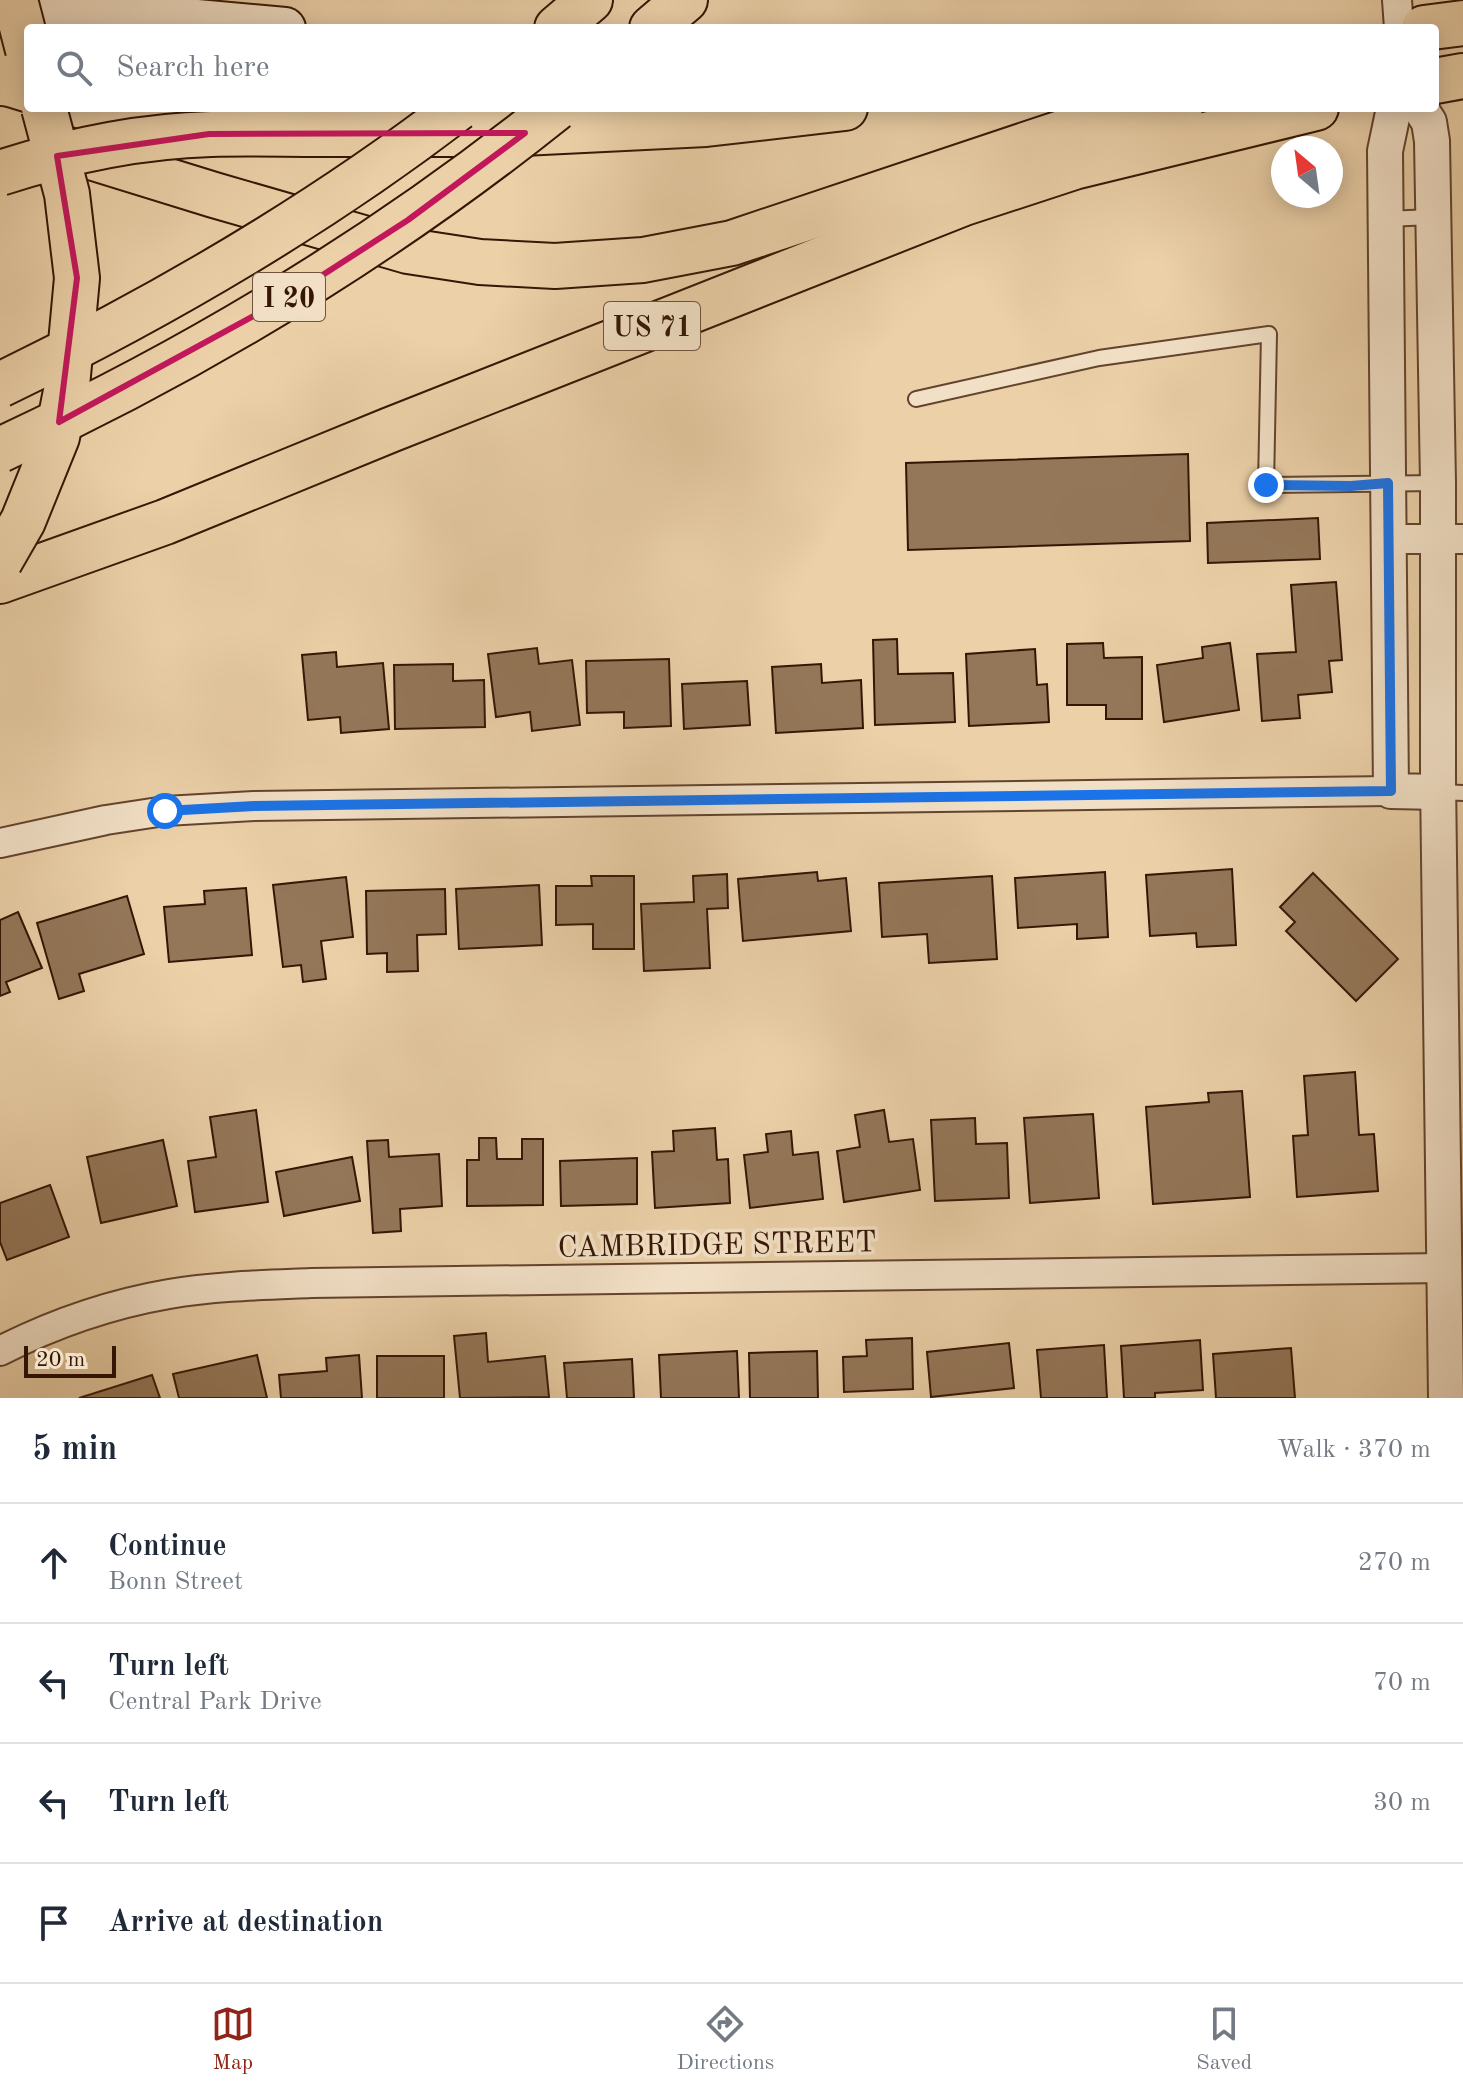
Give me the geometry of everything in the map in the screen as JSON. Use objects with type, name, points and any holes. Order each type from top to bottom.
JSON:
[{"type":"main road","points":[[15,0],[24,35]]},
{"type":"main road","points":[[562,24],[590,0]]},
{"type":"main road","points":[[657,24],[685,0]]},
{"type":"main road","points":[[0,2],[241,24]]},
{"type":"main road","points":[[1439,26],[1463,23]]},
{"type":"main road","points":[[1439,80],[1463,76]]},
{"type":"main road","points":[[0,561],[23,521],[57,437],[68,370],[77,278],[67,194],[45,112]]},
{"type":"main road","name":"I 20","points":[[0,385],[121,325],[224,266],[350,187],[453,112]]},
{"type":"main road","name":"I 20","points":[[0,450],[173,364],[290,296],[408,220],[551,112]]},
{"type":"main road","points":[[0,173],[36,161],[114,143],[209,134],[502,134],[706,124],[810,112]]},
{"type":"main road","points":[[0,129],[408,251],[480,262],[555,266],[643,260],[732,243],[1076,128],[1151,112]]},
{"type":"main road","name":"US 71","points":[[0,581],[165,522],[964,203],[1074,167],[1300,112]]},
{"type":"street","points":[[1397,0],[1399,24]]},
{"type":"street","points":[[1391,791],[1385,151],[1393,112]]},
{"type":"street","points":[[1423,112],[1429,122],[1432,141],[1438,483],[1450,539],[1452,1088],[1445,1268],[1446,1398]]},
{"type":"street","points":[[1389,539],[1450,539]]},
{"type":"street","points":[[0,843],[165,811],[254,806],[1391,791],[1451,793]]},
{"type":"street","name":"CAMBRIDGE STREET","points":[[0,1351],[59,1324],[106,1309],[170,1294],[232,1286],[1445,1268]]},
{"type":"lane","points":[[1386,219],[1432,217]]},
{"type":"lane","points":[[916,399],[1099,358],[1269,334],[1266,485],[1438,483]]},
{"type":"highlighted area","points":[[525,133],[408,220],[290,296],[59,422],[77,278],[57,156],[209,134]]},
{"type":"building","points":[[1188,454],[1190,541],[908,550],[906,463]]},
{"type":"building","points":[[1318,518],[1320,559],[1208,563],[1207,523]]},
{"type":"building","points":[[1336,582],[1342,660],[1329,661],[1332,692],[1298,695],[1300,718],[1262,721],[1257,654],[1296,652],[1291,585]]},
{"type":"building","points":[[897,639],[898,674],[953,673],[955,722],[875,725],[873,640]]},
{"type":"building","points":[[1103,643],[1104,658],[1142,657],[1142,719],[1106,719],[1106,705],[1067,705],[1067,644]]},
{"type":"building","points":[[1230,643],[1239,710],[1164,722],[1157,665],[1203,658],[1202,647]]},
{"type":"building","points":[[537,648],[539,664],[572,660],[580,725],[532,731],[530,712],[496,717],[488,654]]},
{"type":"building","points":[[1035,649],[1037,685],[1047,684],[1049,722],[969,726],[966,654]]},
{"type":"building","points":[[336,652],[337,667],[383,663],[389,729],[341,733],[340,717],[308,720],[302,655]]},
{"type":"building","points":[[669,659],[671,726],[624,728],[624,712],[587,713],[586,661]]},
{"type":"building","points":[[453,664],[453,681],[484,680],[485,727],[395,729],[394,665]]},
{"type":"building","points":[[821,664],[822,683],[861,680],[863,728],[776,733],[772,667]]},
{"type":"building","points":[[747,681],[750,725],[684,729],[682,684]]},
{"type":"building","points":[[1232,869],[1236,945],[1197,947],[1196,933],[1150,936],[1146,875]]},
{"type":"building","points":[[817,872],[818,881],[846,878],[851,931],[743,941],[738,879]]},
{"type":"building","points":[[1105,872],[1108,937],[1077,939],[1077,924],[1018,928],[1015,878]]},
{"type":"building","points":[[1313,873],[1398,959],[1356,1001],[1286,931],[1295,922],[1280,907]]},
{"type":"building","points":[[727,874],[728,908],[707,909],[710,968],[644,971],[641,904],[694,902],[693,876]]},
{"type":"building","points":[[591,876],[634,876],[634,949],[593,949],[593,924],[556,925],[556,886],[592,886]]},
{"type":"building","points":[[992,876],[997,959],[929,963],[927,934],[882,937],[879,883]]},
{"type":"building","points":[[346,877],[353,937],[321,941],[326,979],[303,982],[301,965],[283,967],[273,885]]},
{"type":"building","points":[[539,885],[542,945],[459,949],[456,889]]},
{"type":"building","points":[[246,888],[252,955],[169,962],[164,907],[205,904],[204,891]]},
{"type":"building","points":[[445,889],[446,934],[417,935],[418,971],[387,972],[387,953],[367,954],[366,891]]},
{"type":"building","points":[[127,896],[144,954],[79,974],[84,991],[59,999],[37,923]]},
{"type":"building","points":[[18,912],[42,968],[6,982],[10,992],[0,996],[0,920]]},
{"type":"building","points":[[1355,1072],[1359,1135],[1374,1134],[1378,1191],[1297,1197],[1293,1136],[1308,1135],[1304,1076]]},
{"type":"building","points":[[1242,1091],[1250,1197],[1153,1204],[1146,1107],[1209,1102],[1208,1093]]},
{"type":"building","points":[[256,1110],[268,1202],[195,1212],[188,1161],[216,1157],[210,1117]]},
{"type":"building","points":[[884,1110],[889,1142],[913,1139],[920,1190],[844,1202],[837,1151],[860,1147],[855,1115]]},
{"type":"building","points":[[1093,1114],[1099,1198],[1030,1203],[1024,1118]]},
{"type":"building","points":[[975,1118],[976,1144],[1007,1143],[1009,1198],[935,1201],[931,1120]]},
{"type":"building","points":[[715,1128],[717,1160],[728,1159],[730,1203],[655,1208],[652,1152],[674,1151],[673,1131]]},
{"type":"building","points":[[791,1131],[793,1155],[818,1152],[823,1199],[750,1208],[744,1155],[768,1152],[766,1134]]},
{"type":"building","points":[[479,1138],[496,1138],[497,1159],[522,1159],[522,1139],[543,1139],[543,1205],[467,1206],[467,1160],[479,1160]]},
{"type":"building","points":[[163,1140],[177,1206],[101,1223],[87,1157]]},
{"type":"building","points":[[388,1140],[389,1157],[439,1154],[442,1206],[400,1209],[401,1231],[373,1233],[367,1141]]},
{"type":"building","points":[[352,1157],[360,1201],[284,1216],[276,1172]]},
{"type":"building","points":[[637,1158],[637,1204],[561,1206],[560,1161]]},
{"type":"building","points":[[50,1185],[69,1237],[7,1260],[0,1242],[0,1203]]},
{"type":"building","points":[[486,1333],[488,1362],[545,1356],[549,1397],[460,1398],[454,1336]]},
{"type":"building","points":[[912,1338],[913,1389],[844,1392],[843,1357],[867,1356],[866,1340]]},
{"type":"building","points":[[1200,1340],[1203,1390],[1155,1393],[1155,1398],[1124,1398],[1121,1346]]},
{"type":"building","points":[[1009,1343],[1014,1388],[931,1397],[927,1352]]},
{"type":"building","points":[[1104,1345],[1107,1398],[1041,1398],[1037,1350]]},
{"type":"building","points":[[1291,1348],[1295,1398],[1216,1398],[1213,1354]]},
{"type":"building","points":[[737,1351],[739,1398],[661,1398],[659,1355]]},
{"type":"building","points":[[817,1351],[818,1398],[750,1398],[749,1353]]},
{"type":"building","points":[[257,1355],[267,1398],[179,1398],[173,1374]]},
{"type":"building","points":[[359,1355],[362,1398],[281,1398],[279,1375],[327,1371],[326,1358]]},
{"type":"building","points":[[377,1356],[444,1356],[444,1398],[377,1398]]},
{"type":"building","points":[[632,1359],[634,1398],[567,1398],[564,1363]]},
{"type":"building","points":[[152,1375],[160,1398],[79,1398]]},
{"type":"route","points":[[165,811],[254,806],[1391,791],[1388,483],[1266,485]]}]
